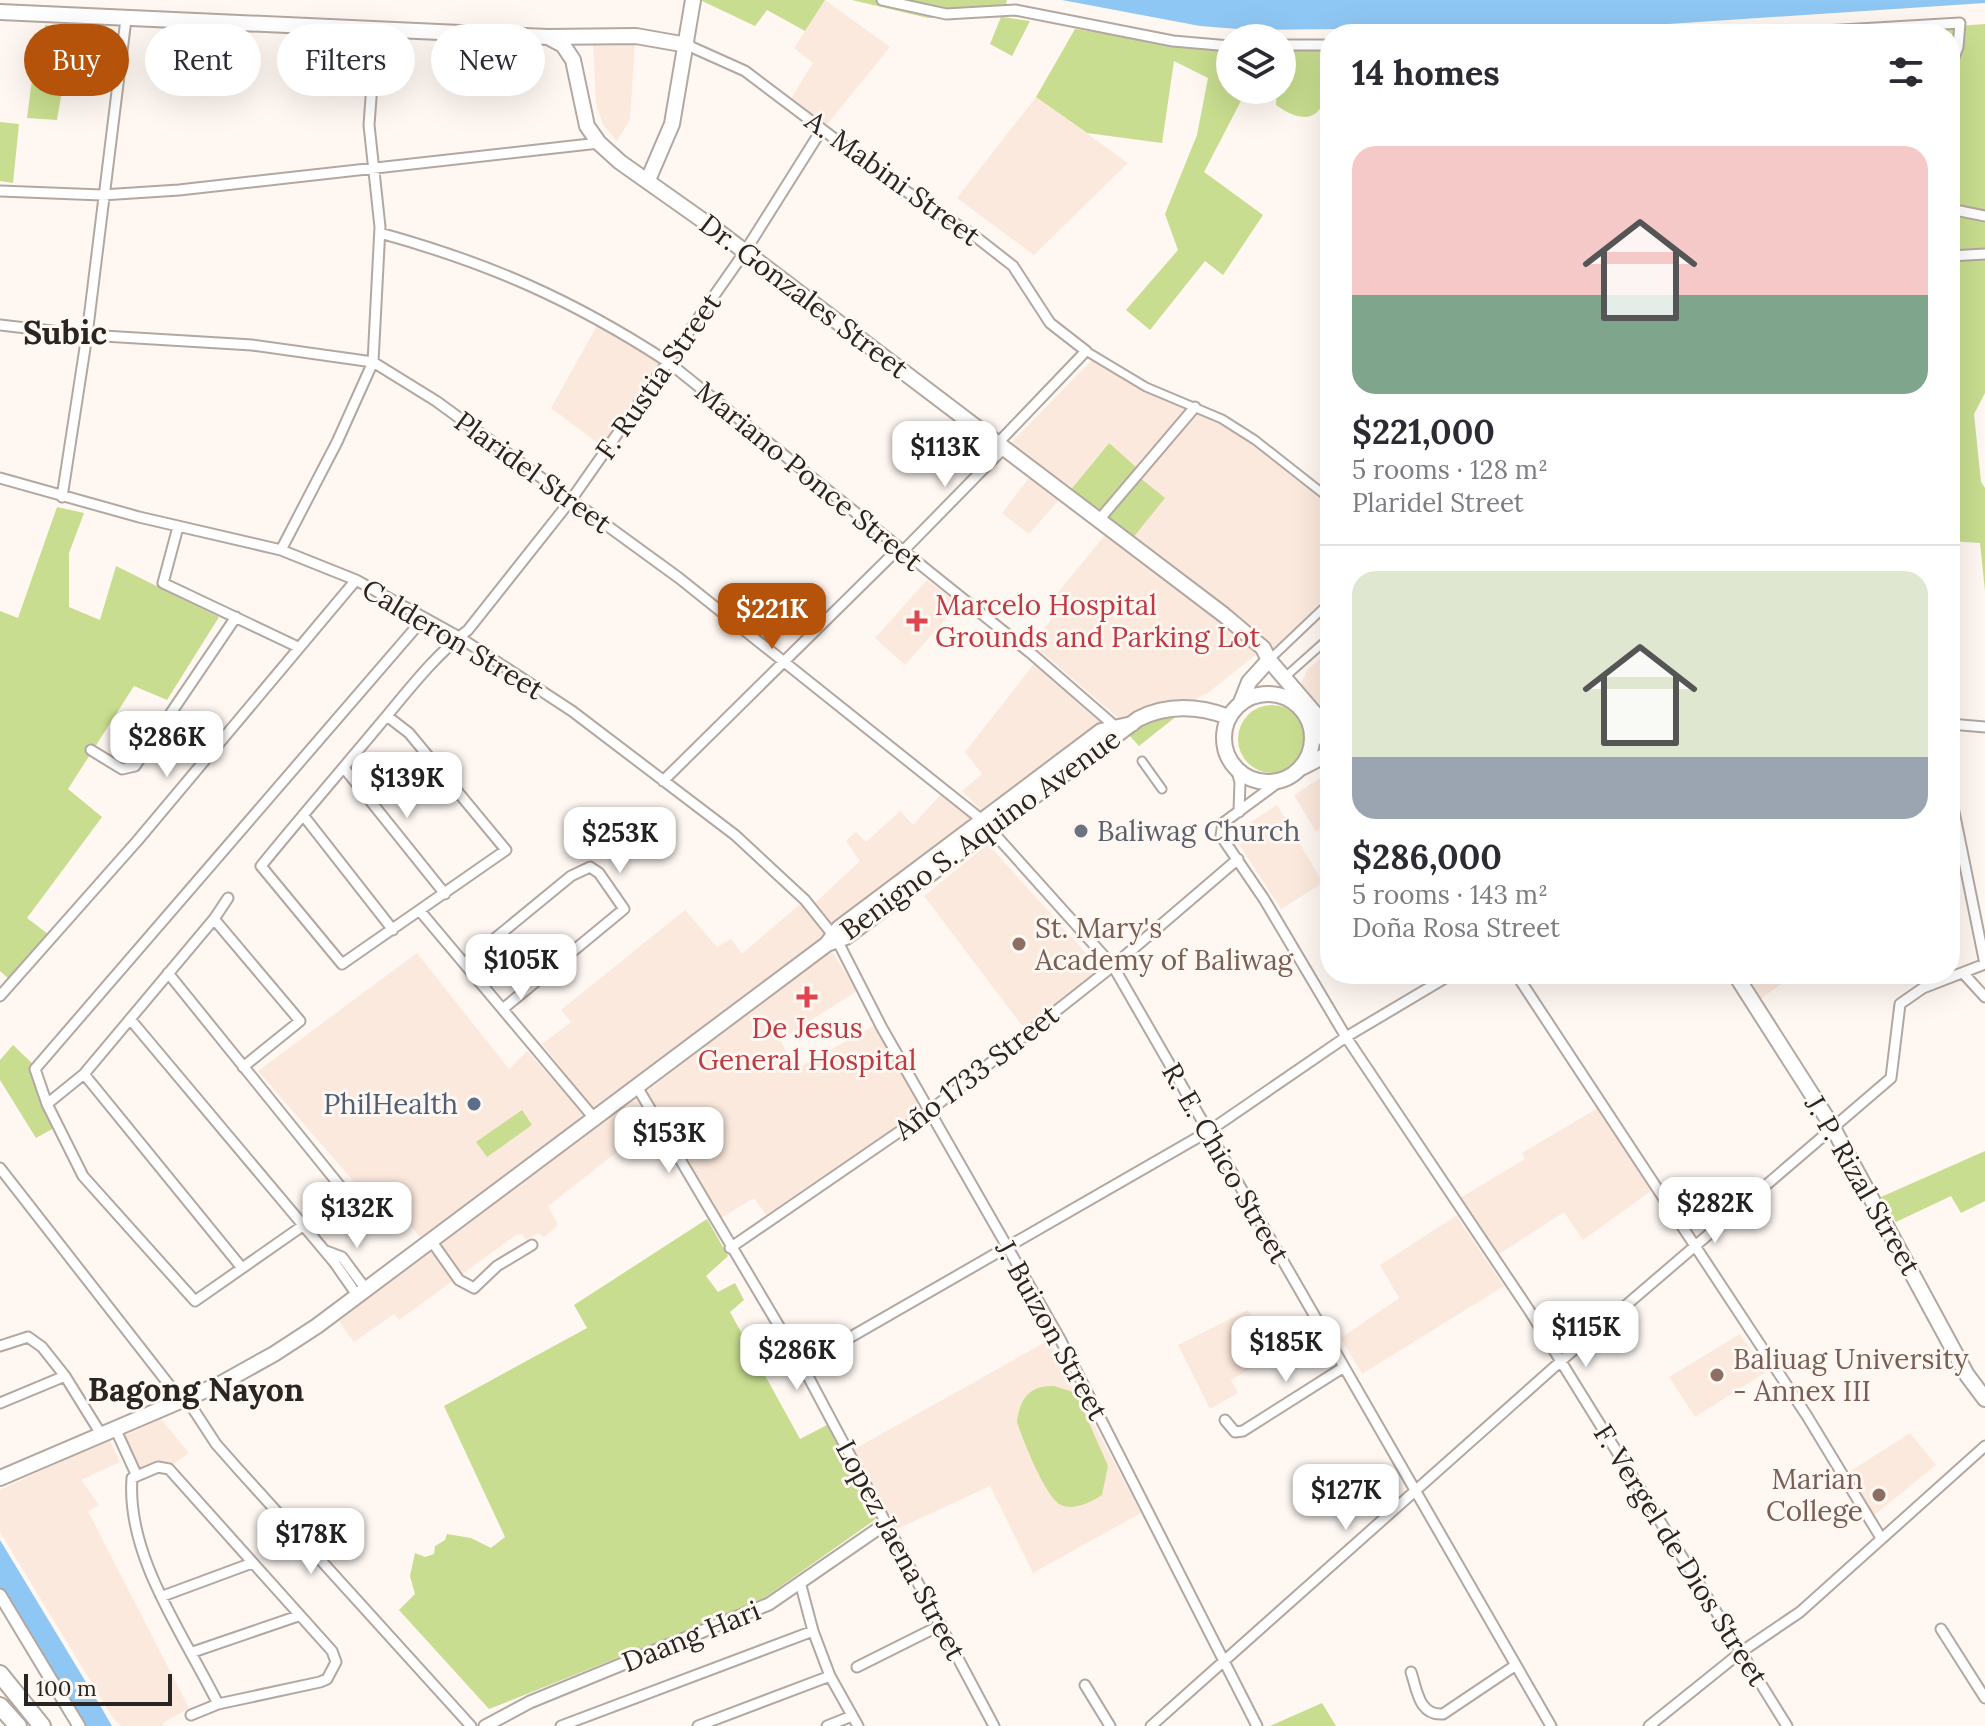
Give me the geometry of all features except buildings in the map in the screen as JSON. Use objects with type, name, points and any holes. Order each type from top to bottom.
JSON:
[{"type":"highway","points":[[0,1674],[42,1726]]},
{"type":"highway","points":[[0,1690],[31,1726]]},
{"type":"highway","points":[[0,1706],[18,1726]]},
{"type":"main road","points":[[648,180],[672,124],[692,0]]},
{"type":"main road","name":"A. Mabini Street","points":[[0,12],[277,26]]},
{"type":"main road","name":"A. Mabini Street","points":[[415,32],[548,37],[636,36],[687,45]]},
{"type":"main road","name":"Dr. Gonzales Street","points":[[548,37],[563,45],[573,60],[587,126],[599,143],[1224,615],[1263,648],[1269,660],[1320,719]]},
{"type":"main road","points":[[1241,703],[1249,682],[1269,660]]},
{"type":"main road","points":[[1320,734],[1291,702],[1279,694],[1258,693],[1241,703],[1229,717],[1224,741],[1236,768],[1258,781],[1280,781],[1320,758]]},
{"type":"main road","name":"Benigno S. Aquino Avenue","points":[[0,1478],[184,1399],[274,1354],[833,939],[846,937],[986,825],[1123,727],[1149,714],[1171,708],[1208,709],[1229,717]]},
{"type":"main road","points":[[1303,767],[1313,744],[1310,723]]},
{"type":"main road","name":"J. P. Rizal Street","points":[[1741,984],[1832,1126],[1967,1375],[1985,1399]]},
{"type":"street","points":[[882,0],[946,14],[1015,10],[1173,41],[1216,45]]},
{"type":"street","points":[[62,497],[87,335],[126,19]]},
{"type":"street","name":"A. Mabini Street","points":[[687,45],[745,71],[1013,266],[1050,323],[1086,351],[1146,387],[1195,407],[1255,440],[1320,491]]},
{"type":"street","points":[[1296,45],[1320,45]]},
{"type":"street","points":[[281,550],[337,442],[373,362],[380,233],[369,125],[371,96]]},
{"type":"street","name":"F. Rustia Street","points":[[393,930],[342,964],[261,866],[387,716],[459,637],[571,500],[744,253],[822,129]]},
{"type":"street","points":[[0,191],[102,195],[599,143]]},
{"type":"street","points":[[1960,211],[1985,216]]},
{"type":"street","name":"Mariano Ponce Street","points":[[380,233],[454,254],[516,277],[620,331],[668,362],[1123,727]]},
{"type":"street","points":[[1960,255],[1985,254]]},
{"type":"street","name":"Plaridel Street","points":[[0,325],[87,335],[252,345],[373,362],[436,401],[679,578],[986,825]]},
{"type":"street","points":[[663,781],[900,550],[962,495],[1000,447],[1086,351]]},
{"type":"street","points":[[1098,521],[1195,407]]},
{"type":"street","name":"Calderon Street","points":[[0,478],[178,527],[281,550],[356,580],[459,637],[572,711],[735,835],[805,900],[833,939]]},
{"type":"street","points":[[178,527],[163,583],[298,647]]},
{"type":"street","points":[[0,996],[138,840],[356,580]]},
{"type":"street","points":[[1269,660],[1320,612]]},
{"type":"street","points":[[91,750],[122,769],[135,766],[236,617]]},
{"type":"street","points":[[168,973],[344,1191],[301,1227],[195,1301],[83,1176],[47,1104],[35,1069],[424,618]]},
{"type":"street","points":[[1284,678],[1320,646]]},
{"type":"street","points":[[303,815],[393,930],[506,850],[409,733],[387,716]]},
{"type":"street","points":[[1960,725],[1985,727]]},
{"type":"street","points":[[1142,761],[1162,789]]},
{"type":"street","points":[[344,768],[445,894]]},
{"type":"street","points":[[1236,768],[1240,782],[1239,812]]},
{"type":"street","points":[[1238,859],[1220,828],[1280,781]]},
{"type":"street","name":"R. E. Chico Street","points":[[986,825],[1113,966],[1551,1726]]},
{"type":"street","points":[[1960,841],[1985,964],[1960,974]]},
{"type":"street","name":"Año 1733 Street","points":[[730,1248],[928,1112],[1113,966],[1238,859]]},
{"type":"street","name":"F. Vergel de Dios Street","points":[[1238,859],[1346,1037],[1561,1361],[1787,1726]]},
{"type":"street","points":[[465,963],[571,876],[590,867],[599,873],[624,909],[504,1008]]},
{"type":"street","points":[[47,1104],[84,1074],[214,919],[228,898]]},
{"type":"street","points":[[420,911],[594,1118]]},
{"type":"street","points":[[214,919],[300,1021],[243,1067]]},
{"type":"street","name":"J. Buizon Street","points":[[833,939],[1103,1420],[1257,1726]]},
{"type":"street","points":[[1963,973],[1985,997]]},
{"type":"street","points":[[802,1365],[1209,1131],[1346,1037],[1435,984]]},
{"type":"street","points":[[1523,984],[1695,1244],[1881,1538]]},
{"type":"street","points":[[1151,1726],[1561,1361],[1891,1078],[1900,1004],[1934,984]]},
{"type":"street","points":[[130,1019],[301,1227],[361,1292]]},
{"type":"street","points":[[84,1074],[242,1268]]},
{"type":"street","name":"Lopez Jaena Street","points":[[636,1085],[802,1365],[994,1726]]},
{"type":"street","points":[[0,1168],[184,1399],[216,1444],[471,1726]]},
{"type":"street","points":[[430,1239],[459,1280],[474,1288],[497,1266],[532,1245]]},
{"type":"street","points":[[0,1346],[28,1337],[42,1347],[108,1431],[137,1476]]},
{"type":"street","points":[[1225,1420],[1235,1432],[1243,1431],[1344,1367]]},
{"type":"street","points":[[0,1403],[65,1376]]},
{"type":"street","points":[[1649,1726],[1741,1652],[1800,1612],[1985,1446]]},
{"type":"street","points":[[191,1715],[218,1704],[327,1679],[336,1662],[332,1651],[169,1469],[158,1467],[132,1478],[132,1510],[142,1547],[163,1596],[218,1704]]},
{"type":"street","name":"Daang Hari","points":[[485,1726],[530,1702],[769,1604],[885,1524]]},
{"type":"street","points":[[163,1596],[252,1563]]},
{"type":"street","points":[[800,1582],[813,1631],[830,1676],[858,1726]]},
{"type":"street","points":[[0,1595],[79,1726]]},
{"type":"street","points":[[193,1652],[298,1616]]},
{"type":"street","points":[[857,1667],[941,1625]]},
{"type":"street","points":[[1941,1629],[1985,1698]]},
{"type":"street","points":[[561,1726],[813,1631]]},
{"type":"street","points":[[1411,1672],[1424,1707],[1434,1715],[1443,1714],[1516,1665]]},
{"type":"street","points":[[698,1726],[830,1676]]},
{"type":"street","points":[[1085,1685],[1110,1726]]},
{"type":"street","points":[[827,1726],[852,1716]]},
{"type":"shaded area","points":[[825,0],[890,47],[825,127],[790,100],[813,63],[794,48]]},
{"type":"shaded area","points":[[635,41],[630,120],[617,141],[603,125],[596,104],[593,42]]},
{"type":"shaded area","points":[[1036,97],[1128,163],[1034,255],[957,198]]},
{"type":"shaded area","points":[[599,322],[660,363],[602,446],[551,408]]},
{"type":"shaded area","points":[[1094,358],[1221,421],[1261,448],[1320,496],[1320,603],[1273,652],[1132,539],[1133,472],[1136,469],[1108,443],[1069,492],[1008,446]]},
{"type":"shaded area","points":[[1029,478],[1059,500],[1029,534],[1002,513]]},
{"type":"shaded area","points":[[1105,535],[1158,572],[1259,652],[1208,693],[1192,701],[1166,703],[1123,722],[1032,644],[1056,614],[1047,606]]},
{"type":"shaded area","name":"Marcelo Hospital Grounds and Parking Lot","points":[[927,580],[959,604],[905,665],[875,638]]},
{"type":"shaded area","points":[[1320,659],[1320,706],[1301,684],[1307,670]]},
{"type":"shaded area","points":[[1034,664],[1103,725],[984,813],[962,791],[982,774],[965,752]]},
{"type":"shaded area","points":[[1320,778],[1320,829],[1316,832],[1294,795]]},
{"type":"shaded area","points":[[942,793],[972,818],[833,927],[813,905],[860,861],[846,841],[856,832],[866,842],[900,811],[913,825]]},
{"type":"shaded area","points":[[1277,805],[1320,878],[1320,885],[1281,909],[1235,838],[1251,822]]},
{"type":"shaded area","name":"St. Mary's Academy of Baliwag","points":[[988,844],[1100,969],[1026,1031],[924,896]]},
{"type":"shaded area","points":[[800,904],[828,934],[594,1109],[542,1044],[571,1022],[561,1010],[685,910],[717,947],[731,939],[742,954]]},
{"type":"shaded area","points":[[831,950],[857,991],[780,1040],[796,1069],[877,1024],[923,1110],[767,1216],[754,1198],[719,1219],[646,1092]]},
{"type":"shaded area","points":[[417,953],[509,1069],[527,1051],[585,1115],[421,1238],[392,1205],[378,1216],[362,1191],[258,1071]]},
{"type":"shaded area","points":[[1750,984],[1782,984],[1760,999]]},
{"type":"shaded area","points":[[638,1097],[654,1123],[548,1206],[558,1225],[544,1237],[538,1233],[526,1240],[522,1234],[516,1235],[399,1320],[394,1314],[354,1342],[339,1321]]},
{"type":"shaded area","points":[[1600,1107],[1651,1191],[1583,1240],[1564,1212],[1496,1256],[1460,1198],[1525,1159],[1522,1153]]},
{"type":"shaded area","points":[[1456,1216],[1504,1286],[1362,1374],[1341,1338],[1399,1298],[1380,1265]]},
{"type":"shaded area","points":[[1248,1310],[1265,1340],[1308,1316],[1316,1331],[1231,1380],[1238,1393],[1210,1409],[1178,1345]]},
{"type":"shaded area","name":"Baliuag University - Annex III","points":[[1740,1334],[1766,1372],[1695,1417],[1669,1377]]},
{"type":"shaded area","points":[[1049,1340],[1141,1513],[1033,1573],[990,1486],[895,1530],[851,1451]]},
{"type":"shaded area","points":[[161,1419],[189,1453],[169,1467],[142,1478],[124,1436]]},
{"type":"shaded area","name":"Marian College","points":[[1910,1433],[1936,1465],[1873,1516],[1846,1474]]},
{"type":"shaded area","points":[[109,1439],[120,1462],[81,1480],[99,1505],[88,1511],[189,1708],[163,1723],[164,1726],[121,1726],[113,1718],[0,1532],[0,1490]]},
{"type":"green space","points":[[700,0],[825,0],[805,31],[767,10],[755,26]]},
{"type":"green space","points":[[852,0],[1007,0],[1002,17],[1030,21],[1012,56],[990,44],[1001,17],[928,18]]},
{"type":"green space","points":[[1985,24],[1985,393],[1974,414],[1981,482],[1985,488],[1985,591],[1980,543],[1960,542],[1960,26]]},
{"type":"green space","points":[[1075,29],[1216,49],[1216,104],[1239,104],[1204,172],[1263,215],[1223,275],[1205,261],[1150,330],[1126,310],[1178,250],[1165,214],[1197,135],[1208,78],[1174,61],[1162,143],[1087,133],[1036,97]]},
{"type":"green space","points":[[1296,51],[1320,51],[1320,107],[1306,117],[1293,115],[1276,105],[1296,104]]},
{"type":"green space","points":[[30,96],[61,96],[57,120],[27,118]]},
{"type":"green space","points":[[0,122],[19,124],[13,183],[0,181]]},
{"type":"green space","points":[[1109,443],[1137,468],[1134,473],[1165,498],[1132,539],[1069,492]]},
{"type":"green space","points":[[57,507],[84,513],[69,553],[69,607],[100,620],[116,566],[219,617],[167,700],[134,686],[68,789],[102,817],[27,918],[48,934],[9,979],[0,971],[0,611],[18,618]]},
{"type":"green space","points":[[1279,705],[1300,720],[1306,739],[1304,752],[1296,763],[1279,773],[1265,773],[1248,763],[1240,752],[1238,732],[1248,715],[1259,707]]},
{"type":"green space","points":[[1166,714],[1178,715],[1139,746],[1128,734]]},
{"type":"green space","points":[[13,1045],[34,1065],[56,1127],[36,1138],[0,1080],[0,1060]]},
{"type":"green space","points":[[522,1110],[532,1125],[487,1157],[476,1142]]},
{"type":"green space","points":[[1985,1151],[1985,1201],[1961,1213],[1951,1196],[1896,1222],[1881,1197]]},
{"type":"green space","points":[[707,1219],[728,1256],[706,1276],[718,1292],[735,1283],[744,1300],[730,1312],[800,1439],[827,1425],[876,1519],[760,1601],[489,1709],[399,1610],[415,1594],[410,1576],[415,1553],[425,1557],[434,1554],[435,1546],[445,1540],[447,1534],[471,1538],[491,1548],[505,1537],[444,1406],[587,1328],[574,1305]]},
{"type":"green space","points":[[1054,1386],[1073,1392],[1079,1400],[1108,1466],[1102,1495],[1077,1506],[1061,1505],[1048,1491],[1017,1422],[1027,1395],[1038,1388]]},
{"type":"green space","points":[[1322,1703],[1336,1726],[1270,1726]]},
{"type":"water","points":[[1062,0],[1985,0],[1985,3],[1668,24],[1320,24],[1320,29],[1296,30],[1296,24],[1216,24],[1216,27]]},
{"type":"water","points":[[0,1540],[112,1726],[83,1726],[0,1590]]},
{"type":"place","name":"Marcelo Hospital Grounds and Parking Lot","points":[[917,621]]},
{"type":"place","name":"Baliwag Church","points":[[1081,831]]},
{"type":"place","name":"St. Mary's Academy of Baliwag","points":[[1019,944]]},
{"type":"place","name":"De Jesus General Hospital","points":[[807,997]]},
{"type":"place","name":"PhilHealth","points":[[474,1104]]},
{"type":"place","name":"Baliuag University - Annex III","points":[[1717,1375]]},
{"type":"place","name":"Marian College","points":[[1879,1495]]},
{"type":"district","name":"Subic","points":[[65,333]]},
{"type":"district","name":"Bagong Nayon","points":[[196,1390]]}]
